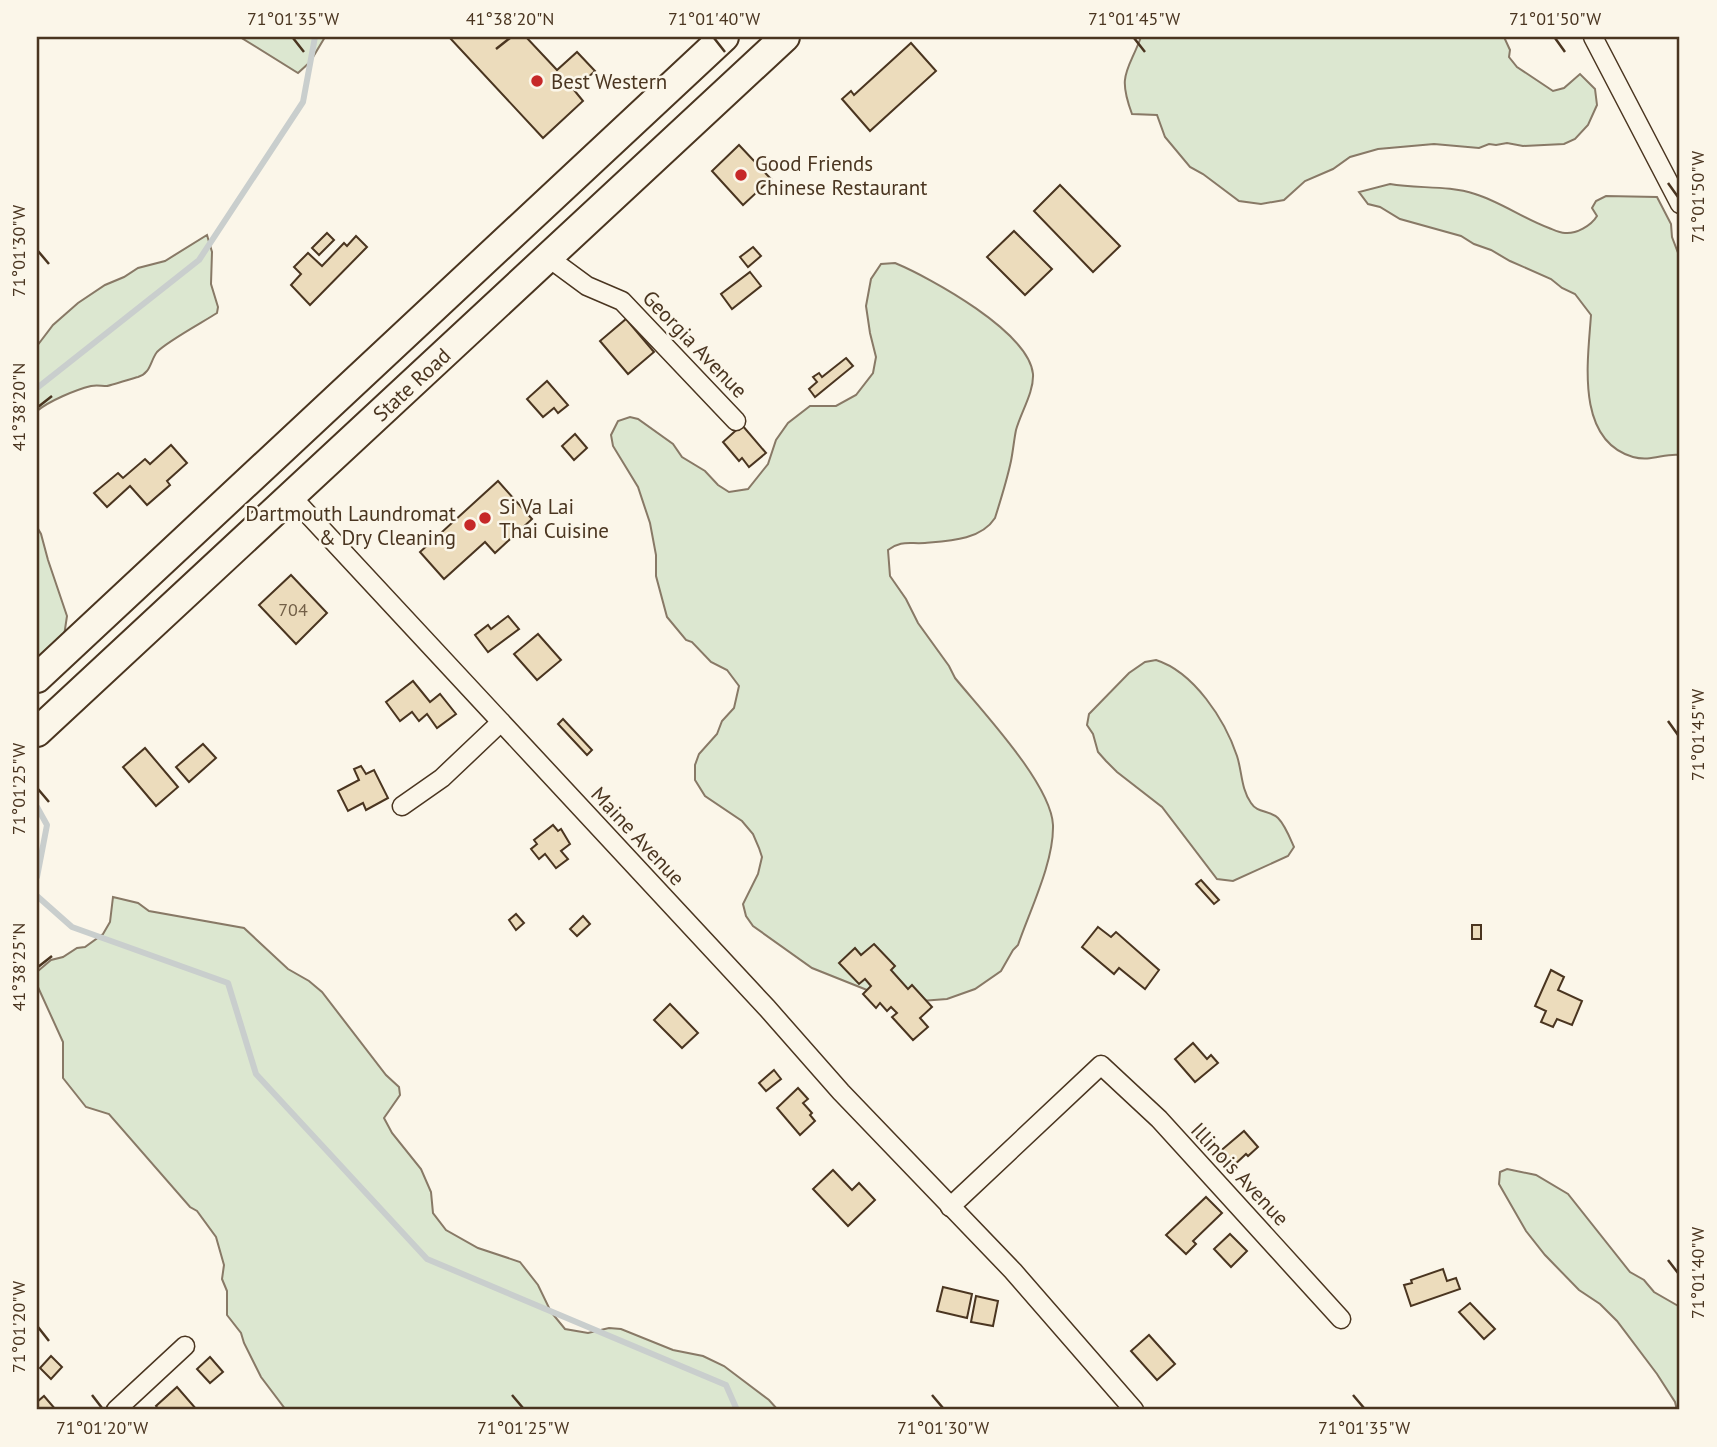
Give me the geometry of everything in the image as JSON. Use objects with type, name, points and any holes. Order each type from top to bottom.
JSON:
[{"type":"main road","name":"State Road","points":[[37,678],[724,37]]},
{"type":"main road","name":"State Road","points":[[37,733],[785,37]]},
{"type":"street","points":[[1593,37],[1680,204]]},
{"type":"street","name":"Georgia Avenue","points":[[549,258],[587,286],[622,301],[736,421]]},
{"type":"street","name":"Maine Avenue","points":[[291,496],[950,1207],[1013,1271],[1134,1410]]},
{"type":"street","points":[[402,806],[442,778],[501,722]]},
{"type":"street","name":"Illinois Avenue","points":[[950,1207],[1101,1065],[1159,1119],[1341,1318]]},
{"type":"street","points":[[116,1410],[185,1346]]},
{"type":"green space","points":[[240,37],[325,37],[310,62],[298,73]]},
{"type":"green space","points":[[1141,37],[1504,37],[1510,50],[1509,57],[1517,67],[1553,91],[1564,88],[1580,74],[1595,89],[1597,105],[1588,125],[1575,139],[1564,144],[1523,146],[1507,143],[1489,144],[1479,148],[1434,144],[1378,149],[1350,157],[1333,169],[1305,181],[1284,200],[1261,204],[1239,201],[1190,167],[1165,137],[1157,115],[1132,114],[1125,81],[1128,66]]},
{"type":"green space","points":[[1390,184],[1454,189],[1475,194],[1565,233],[1578,231],[1591,223],[1597,216],[1592,208],[1596,201],[1606,196],[1657,197],[1671,224],[1672,237],[1680,258],[1680,455],[1646,459],[1633,457],[1614,448],[1602,434],[1593,416],[1589,396],[1591,315],[1575,294],[1551,279],[1461,236],[1400,219],[1380,207],[1368,204],[1359,192]]},
{"type":"green space","points":[[207,235],[212,252],[211,284],[218,307],[217,313],[157,352],[148,370],[142,375],[109,386],[91,386],[78,390],[37,411],[37,346],[53,325],[78,303],[105,285],[138,268],[165,261]]},
{"type":"green space","points":[[895,263],[953,294],[997,324],[1015,341],[1027,358],[1033,374],[1029,395],[1016,430],[995,518],[982,531],[964,538],[901,544],[888,550],[890,576],[918,623],[955,678],[1028,769],[1041,789],[1053,825],[1050,854],[1040,886],[1018,945],[1001,971],[975,989],[947,999],[921,1001],[882,996],[812,968],[753,926],[746,916],[743,904],[758,874],[762,857],[759,848],[753,834],[742,821],[705,796],[695,780],[695,765],[699,754],[717,734],[722,721],[734,708],[739,686],[727,670],[711,662],[692,642],[686,640],[667,617],[656,576],[656,555],[650,523],[638,487],[613,446],[611,435],[618,421],[630,417],[638,419],[673,444],[682,457],[705,471],[729,492],[748,489],[768,464],[776,440],[788,423],[810,406],[836,406],[856,395],[873,373],[876,357],[866,306],[871,279],[881,264]]},
{"type":"green space","points":[[37,527],[67,616],[64,636],[37,661]]},
{"type":"green space","points":[[1156,660],[1183,675],[1216,713],[1232,742],[1248,798],[1254,806],[1278,818],[1283,824],[1294,847],[1288,856],[1233,881],[1217,879],[1162,807],[1117,772],[1098,752],[1093,734],[1087,725],[1089,714],[1129,673],[1145,662]]},
{"type":"green space","points":[[113,897],[138,903],[149,911],[244,928],[288,969],[322,992],[386,1075],[399,1087],[400,1095],[384,1118],[392,1133],[421,1169],[431,1192],[433,1213],[446,1230],[478,1248],[520,1262],[538,1285],[551,1312],[565,1329],[588,1333],[609,1328],[621,1329],[673,1350],[703,1356],[724,1366],[778,1410],[286,1410],[261,1377],[241,1333],[227,1315],[227,1291],[222,1279],[224,1265],[216,1237],[197,1211],[190,1207],[109,1114],[86,1107],[63,1078],[63,1042],[37,985],[38,971],[51,960],[85,947],[103,934],[110,922]]},
{"type":"green space","points":[[1507,1169],[1536,1175],[1568,1194],[1630,1272],[1644,1280],[1654,1292],[1680,1307],[1680,1410],[1677,1410],[1675,1402],[1657,1374],[1617,1321],[1600,1304],[1579,1290],[1526,1231],[1499,1184],[1500,1172]]},
{"type":"building","name":"Best Western","points":[[449,37],[526,37],[557,70],[577,52],[595,71],[574,90],[583,101],[543,138]]},
{"type":"building","points":[[911,43],[936,71],[870,131],[842,99],[851,91],[854,95]]},
{"type":"building","name":"Good Friends Chinese Restaurant","points":[[739,145],[771,179],[743,205],[712,171]]},
{"type":"building","points":[[1060,185],[1120,246],[1093,272],[1034,211]]},
{"type":"building","points":[[1014,231],[1052,269],[1025,295],[987,257]]},
{"type":"building","points":[[327,233],[334,240],[319,255],[312,248]]},
{"type":"building","points":[[356,236],[367,247],[310,305],[291,285],[301,274],[294,267],[308,253],[322,266],[344,243],[347,246]]},
{"type":"building","points":[[753,247],[761,256],[748,267],[740,257]]},
{"type":"building","points":[[750,272],[761,286],[732,309],[721,294]]},
{"type":"building","points":[[626,319],[654,352],[628,374],[600,341]]},
{"type":"building","points":[[846,358],[853,366],[815,397],[809,389],[817,382],[813,377],[819,373],[822,377]]},
{"type":"building","points":[[547,381],[568,405],[558,413],[554,408],[543,417],[527,399]]},
{"type":"building","points":[[742,425],[766,453],[749,467],[742,458],[739,461],[723,442]]},
{"type":"building","points":[[575,434],[587,448],[574,460],[562,446]]},
{"type":"building","points":[[171,445],[187,463],[167,481],[170,485],[147,505],[130,486],[107,507],[94,493],[118,473],[123,478],[145,459],[150,464]]},
{"type":"building","points":[[498,481],[532,519],[495,553],[485,542],[444,579],[420,552]]},
{"type":"building","points":[[291,575],[327,613],[296,644],[259,605]]},
{"type":"building","points":[[508,616],[519,629],[488,652],[475,635],[488,625],[491,629]]},
{"type":"building","points":[[538,634],[561,660],[537,680],[514,654]]},
{"type":"building","points":[[413,681],[430,702],[440,694],[456,714],[437,728],[427,714],[419,721],[412,712],[400,721],[386,702]]},
{"type":"building","points":[[563,719],[592,750],[587,755],[558,724]]},
{"type":"building","points":[[203,744],[216,758],[189,782],[176,767]]},
{"type":"building","points":[[145,748],[178,787],[156,806],[123,767]]},
{"type":"building","points":[[361,766],[366,774],[374,770],[388,798],[366,810],[363,803],[348,811],[338,791],[359,780],[354,769]]},
{"type":"building","points":[[553,825],[558,831],[561,829],[570,844],[561,851],[568,859],[556,868],[545,854],[539,859],[531,849],[537,844],[534,840]]},
{"type":"building","points":[[1201,880],[1219,900],[1214,904],[1196,884]]},
{"type":"building","points":[[516,914],[524,923],[516,930],[509,920]]},
{"type":"building","points":[[583,916],[590,924],[577,936],[570,929]]},
{"type":"building","points":[[1472,925],[1481,925],[1481,939],[1472,939]]},
{"type":"building","points":[[1098,927],[1111,937],[1116,932],[1159,970],[1145,989],[1119,968],[1114,974],[1082,947]]},
{"type":"building","points":[[874,944],[895,966],[891,970],[908,989],[912,985],[932,1007],[920,1018],[928,1027],[913,1040],[892,1017],[897,1013],[891,1007],[887,1011],[880,1003],[876,1008],[863,994],[871,986],[865,979],[859,984],[839,963],[855,948],[861,955]]},
{"type":"building","points":[[1551,970],[1564,977],[1558,990],[1582,1001],[1572,1025],[1557,1019],[1553,1027],[1541,1022],[1546,1011],[1535,1006]]},
{"type":"building","points":[[670,1004],[698,1033],[682,1048],[654,1020]]},
{"type":"building","points":[[1193,1043],[1207,1059],[1211,1055],[1218,1063],[1195,1082],[1175,1059]]},
{"type":"building","points":[[774,1070],[781,1079],[766,1091],[759,1083]]},
{"type":"building","points":[[798,1088],[808,1099],[803,1103],[815,1121],[800,1135],[777,1108]]},
{"type":"building","points":[[1244,1131],[1258,1147],[1231,1168],[1218,1153]]},
{"type":"building","points":[[833,1170],[852,1190],[859,1183],[875,1200],[848,1226],[813,1189]]},
{"type":"building","points":[[1206,1197],[1222,1213],[1193,1241],[1196,1244],[1186,1254],[1166,1235]]},
{"type":"building","points":[[1230,1234],[1247,1251],[1231,1267],[1214,1249]]},
{"type":"building","points":[[1443,1269],[1447,1281],[1456,1278],[1460,1289],[1411,1306],[1404,1285]]},
{"type":"building","points":[[943,1287],[972,1294],[967,1318],[937,1311]]},
{"type":"building","points":[[976,1296],[998,1301],[993,1326],[971,1322]]},
{"type":"building","points":[[1470,1303],[1495,1329],[1484,1339],[1459,1312]]},
{"type":"building","points":[[1149,1335],[1175,1364],[1157,1380],[1131,1351]]},
{"type":"building","points":[[51,1356],[62,1367],[51,1379],[40,1368]]},
{"type":"building","points":[[210,1357],[223,1372],[210,1383],[197,1369]]},
{"type":"building","points":[[177,1387],[197,1410],[159,1410],[156,1406]]},
{"type":"building","points":[[44,1396],[56,1410],[37,1410],[37,1402]]},
{"type":"waterway","points":[[37,388],[199,260],[303,102],[315,37]]},
{"type":"waterway","points":[[37,807],[47,825],[37,877]]},
{"type":"waterway","points":[[37,896],[72,927],[228,983],[256,1074],[427,1259],[726,1385],[737,1410]]},
{"type":"place","name":"Best Western","points":[[537,81]]},
{"type":"place","name":"Good Friends Chinese Restaurant","points":[[741,175]]},
{"type":"place","name":"Si Va Lai Thai Cuisine","points":[[485,518]]},
{"type":"place","name":"Dartmouth Laundromat & Dry Cleaning","points":[[470,525]]}]
